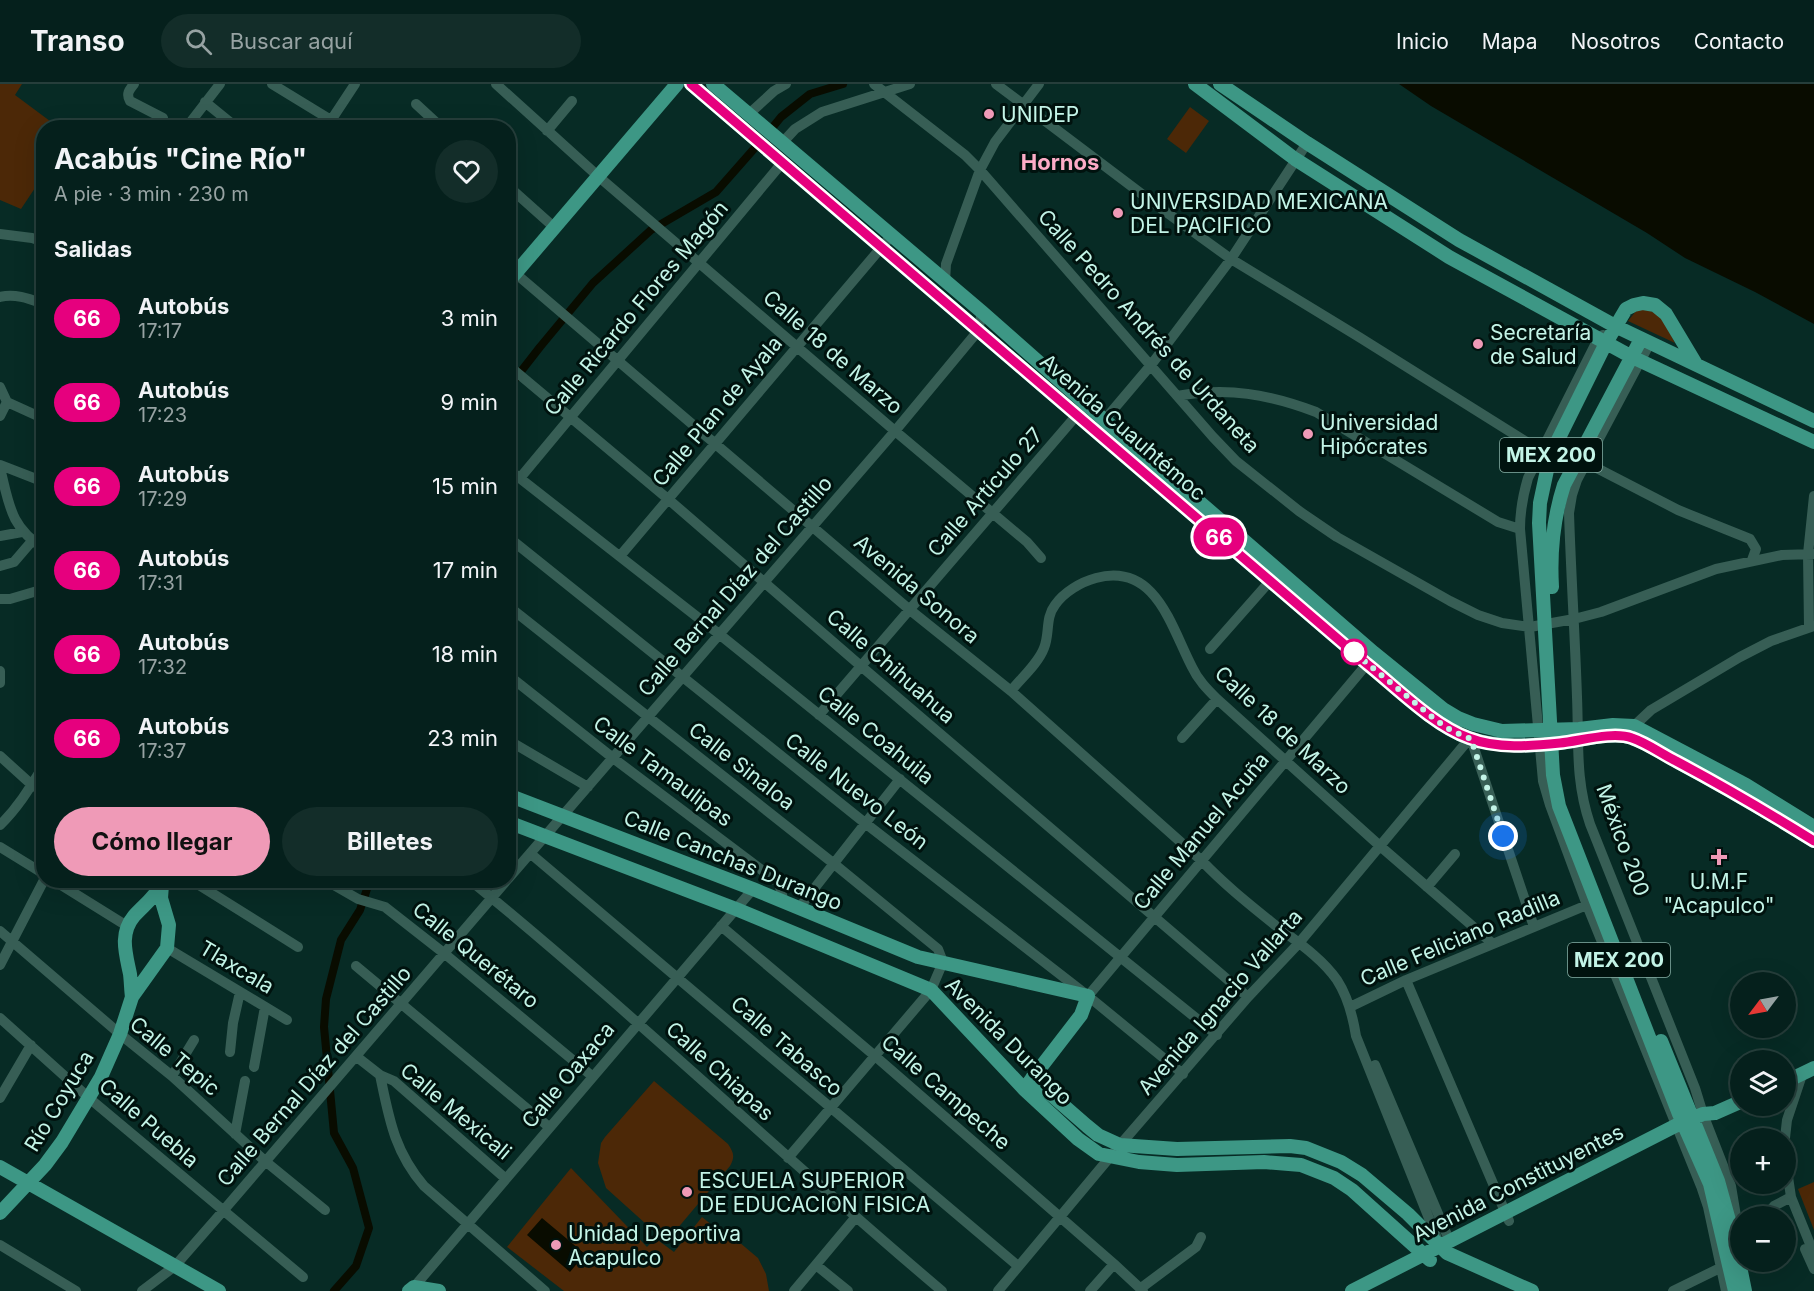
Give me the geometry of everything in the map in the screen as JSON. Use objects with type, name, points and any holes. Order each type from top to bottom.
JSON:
[{"type":"main road","points":[[516,269],[555,228],[677,84]]},
{"type":"main road","name":"Avenida Cuauhtémoc","points":[[691,84],[978,331],[1081,409],[1443,709],[1458,718],[1487,729],[1613,735],[1632,738],[1719,783],[1814,841]]},
{"type":"main road","name":"Avenida Cuauhtémoc","points":[[713,84],[982,312],[1081,409]]},
{"type":"main road","points":[[1195,84],[1295,159],[1449,257],[1637,359],[1814,442]]},
{"type":"main road","points":[[1220,84],[1307,143],[1460,240],[1615,326],[1814,421]]},
{"type":"main road","points":[[1615,326],[1626,309],[1643,303],[1655,305],[1666,314],[1696,364]]},
{"type":"main road","name":"MEX 200","points":[[1615,326],[1602,341],[1550,456],[1540,503],[1539,524],[1547,578],[1552,775],[1685,1127],[1710,1184],[1735,1291]]},
{"type":"main road","name":"MEX 200","points":[[1547,578],[1557,506],[1564,486],[1646,341]]},
{"type":"main road","name":"Avenida Cuauhtémoc","points":[[1101,426],[1270,581],[1367,664],[1452,731],[1486,743],[1539,745],[1613,725],[1634,726],[1746,785],[1814,827]]},
{"type":"main road","name":"Calle Canchas Durango","points":[[516,798],[753,889],[918,957],[943,962]]},
{"type":"main road","name":"Avenida Durango","points":[[516,825],[736,909],[931,990],[1090,1148],[1110,1157],[1139,1162],[1177,1165],[1264,1162],[1301,1165],[1334,1178],[1352,1190],[1427,1257]]},
{"type":"main road","points":[[128,926],[134,916],[156,903],[161,888]]},
{"type":"main road","points":[[137,976],[158,962],[167,948],[169,925],[156,903]]},
{"type":"main road","name":"Río Coyuca","points":[[0,1213],[62,1142],[101,1077],[120,1034],[137,976],[125,952],[124,939],[128,926]]},
{"type":"main road","name":"Avenida Durango","points":[[943,962],[1089,996]]},
{"type":"main road","points":[[1089,996],[1082,1015],[1028,1084],[1098,1135],[1120,1145],[1177,1149],[1265,1145],[1306,1148],[1341,1162],[1362,1175],[1463,1261],[1527,1290]]},
{"type":"main road","name":"Avenida Constituyentes","points":[[1360,1290],[1730,1107]]},
{"type":"main road","name":"MEX 200","points":[[1685,1127],[1718,1181],[1730,1224]]},
{"type":"main road","points":[[1301,1165],[1306,1148]]},
{"type":"main road","points":[[0,1167],[219,1291]]},
{"type":"main road","points":[[1396,1228],[1408,1214]]},
{"type":"main road","name":"MEX 200","points":[[1741,1272],[1745,1291]]},
{"type":"main road","points":[[411,1289],[439,1291]]},
{"type":"street","points":[[134,84],[129,91],[130,101],[163,118]]},
{"type":"street","points":[[192,120],[220,84]]},
{"type":"street","points":[[272,84],[323,120]]},
{"type":"street","points":[[332,120],[356,84]]},
{"type":"street","name":"Calle 18 de Marzo","points":[[496,84],[599,177],[1028,542],[1041,558]]},
{"type":"street","points":[[749,114],[774,91],[786,84]]},
{"type":"street","points":[[780,140],[822,112],[910,84]]},
{"type":"street","points":[[996,84],[1231,259],[1541,451]]},
{"type":"street","points":[[945,282],[946,264],[980,170],[995,142],[1039,84]]},
{"type":"street","name":"Calle Pedro Andrés de Urdaneta","points":[[875,85],[965,155],[980,170],[1236,461],[1299,511],[1337,537],[1450,601],[1478,615],[1502,623],[1530,627],[1601,612],[1716,569],[1782,555],[1811,554]]},
{"type":"street","points":[[547,130],[572,101]]},
{"type":"street","points":[[205,102],[227,120]]},
{"type":"street","points":[[416,104],[433,120]]},
{"type":"street","points":[[1101,426],[1151,365],[1231,259],[1307,143]]},
{"type":"street","name":"Calle Ricardo Flores Magón","points":[[520,478],[782,163]]},
{"type":"street","points":[[516,193],[555,228]]},
{"type":"street","points":[[0,234],[36,239]]},
{"type":"street","name":"Calle Plan de Ayala","points":[[620,556],[891,236]]},
{"type":"street","name":"Avenida Sonora","points":[[516,278],[560,310],[910,610],[1011,691],[1202,861],[1227,886],[1327,968],[1337,981],[1351,1011],[1356,1036],[1384,1097],[1432,1228],[1448,1247]]},
{"type":"street","points":[[0,297],[10,295],[36,301]]},
{"type":"street","name":"Calle Bernal Díaz del Castillo","points":[[516,871],[895,431],[978,331],[982,312]]},
{"type":"street","points":[[1602,341],[1541,451],[1528,478],[1520,510],[1539,745],[1550,805],[1587,905],[1685,1127],[1707,1207],[1726,1291]]},
{"type":"street","name":"México 200","points":[[1637,359],[1577,480],[1569,513],[1579,735],[1578,769],[1584,806],[1708,1117],[1730,1183]]},
{"type":"street","name":"Calle Chihuahua","points":[[516,371],[1248,997]]},
{"type":"street","points":[[0,387],[7,402],[36,415]]},
{"type":"street","points":[[1177,396],[1226,391],[1257,394],[1291,402],[1316,412],[1498,522],[1520,529]]},
{"type":"street","points":[[0,416],[7,402]]},
{"type":"street","name":"Calle Artículo 27","points":[[819,715],[1081,409]]},
{"type":"street","points":[[1587,463],[1678,510],[1749,539],[1756,549],[1752,560]]},
{"type":"street","points":[[0,466],[36,479]]},
{"type":"street","points":[[0,466],[10,507],[22,532],[36,543]]},
{"type":"street","name":"Calle Coahuila","points":[[516,475],[719,634],[1217,1035]]},
{"type":"street","points":[[1634,726],[1651,710],[1740,657],[1771,641],[1812,626],[1811,554],[1814,496]]},
{"type":"street","points":[[0,536],[22,532]]},
{"type":"street","points":[[0,566],[14,562],[32,541]]},
{"type":"street","name":"Calle Nuevo León","points":[[516,543],[865,824],[1089,996],[1183,1074]]},
{"type":"street","name":"Calle 18 de Marzo","points":[[1011,691],[1040,656],[1045,647],[1048,620],[1056,603],[1067,592],[1091,579],[1109,574],[1124,575],[1142,584],[1166,611],[1201,683],[1380,846],[1492,943]]},
{"type":"street","points":[[1210,649],[1270,581]]},
{"type":"street","points":[[0,599],[10,599],[36,592]]},
{"type":"street","name":"Calle Sinaloa","points":[[516,612],[833,863],[938,949],[943,962]]},
{"type":"street","name":"Calle Manuel Acuña","points":[[1089,996],[1367,664]]},
{"type":"street","points":[[0,671],[0,683]]},
{"type":"street","name":"Calle Tamaulipas","points":[[516,681],[613,758],[779,883],[784,903]]},
{"type":"street","points":[[1182,738],[1217,699]]},
{"type":"street","points":[[1470,738],[1534,927]]},
{"type":"street","name":"Avenida Ignacio Vallarta","points":[[998,1291],[1248,997],[1299,943],[1470,738]]},
{"type":"street","points":[[516,745],[588,787]]},
{"type":"street","points":[[0,756],[36,787]]},
{"type":"street","points":[[0,825],[15,809],[36,778]]},
{"type":"street","points":[[798,909],[900,779]]},
{"type":"street","points":[[0,847],[36,869]]},
{"type":"street","name":"Calle Tabasco","points":[[531,854],[1018,1266]]},
{"type":"street","points":[[1427,887],[1455,854]]},
{"type":"street","points":[[0,965],[40,888]]},
{"type":"street","points":[[66,888],[128,926]]},
{"type":"street","points":[[204,888],[298,947]]},
{"type":"street","name":"Calle Querétaro","points":[[339,888],[358,899],[385,907],[592,1076]]},
{"type":"street","name":"Calle Chiapas","points":[[480,888],[637,1023],[855,1218],[942,1291]]},
{"type":"street","name":"Calle Bernal Díaz del Castillo","points":[[142,1291],[175,1266],[501,888]]},
{"type":"street","name":"Calle Oaxaca","points":[[411,1289],[753,889]]},
{"type":"street","name":"Calle Feliciano Radilla","points":[[1351,1011],[1406,980],[1587,905]]},
{"type":"street","name":"Calle Campeche","points":[[721,926],[875,1056],[1142,1290]]},
{"type":"street","name":"Calle Tepic","points":[[0,931],[172,1076],[265,1161],[325,1210]]},
{"type":"street","name":"Tlaxcala","points":[[167,948],[287,1020]]},
{"type":"street","points":[[788,1158],[931,990],[943,962]]},
{"type":"street","points":[[356,966],[549,1127]]},
{"type":"street","points":[[1406,980],[1507,1217]]},
{"type":"street","points":[[230,1052],[233,1023],[240,992]]},
{"type":"street","points":[[254,1067],[265,1007]]},
{"type":"street","name":"Calle Puebla","points":[[0,1018],[89,1098],[303,1277]]},
{"type":"street","points":[[172,1076],[194,1040]]},
{"type":"street","points":[[0,1098],[32,1045]]},
{"type":"street","name":"Calle Mexicali","points":[[357,1057],[380,1075],[394,1081],[506,1179]]},
{"type":"street","points":[[380,1075],[393,1130],[400,1152],[410,1170],[424,1186],[545,1291]]},
{"type":"street","points":[[1786,1128],[1799,1076]]},
{"type":"street","points":[[236,1134],[245,1081]]},
{"type":"street","points":[[1786,1194],[1814,1254]]},
{"type":"street","points":[[1788,1194],[1814,1269]]},
{"type":"street","points":[[1774,1206],[1788,1198]]},
{"type":"street","points":[[794,1291],[855,1218]]},
{"type":"street","points":[[1142,1290],[1196,1247],[1201,1237]]},
{"type":"street","points":[[0,1245],[76,1291]]},
{"type":"street","points":[[816,1264],[848,1291]]},
{"type":"street","points":[[1090,1291],[1114,1264]]},
{"type":"street","points":[[1673,1291],[1720,1268]]},
{"type":"shaded area","points":[[0,84],[22,84],[15,95],[49,120],[36,120],[36,186],[21,209],[0,200]]},
{"type":"shaded area","points":[[1399,84],[1814,84],[1814,324],[1685,258],[1647,233],[1431,106]]},
{"type":"shaded area","points":[[1190,107],[1209,121],[1186,153],[1167,139]]},
{"type":"shaded area","points":[[1643,309],[1656,313],[1660,317],[1675,343],[1628,321],[1636,311]]},
{"type":"shaded area","points":[[654,1081],[728,1144],[733,1155],[730,1166],[666,1242],[606,1188],[598,1163],[601,1143],[605,1137]]},
{"type":"shaded area","points":[[571,1168],[647,1247],[655,1238],[674,1252],[702,1217],[758,1258],[766,1274],[769,1291],[564,1291],[507,1247]]},
{"type":"shaded area","points":[[1814,1182],[1814,1230],[1798,1189]]},
{"type":"shaded area","name":"Unidad Deportiva Acapulco","points":[[542,1218],[585,1254],[570,1272],[527,1235]]},
{"type":"waterway","points":[[768,133],[781,117],[810,94],[843,84]]},
{"type":"waterway","points":[[516,378],[593,283],[651,230],[716,192],[760,142]]},
{"type":"waterway","points":[[334,1291],[356,1266],[369,1228],[353,1168],[334,1133],[324,1027],[326,999],[341,940],[360,910],[367,888]]},
{"type":"bus line","name":"66","points":[[691,84],[1367,664],[1437,721],[1452,731],[1470,738],[1503,745],[1539,745],[1613,735],[1632,738],[1719,783],[1814,841]]},
{"type":"place","name":"UNIDEP","points":[[989,114]]},
{"type":"place","name":"UNIVERSIDAD MEXICANA DEL PACIFICO","points":[[1118,213]]},
{"type":"place","name":"Secretaría de Salud","points":[[1478,344]]},
{"type":"place","name":"Universidad Hipócrates","points":[[1308,434]]},
{"type":"place","name":"U.M.F \"Acapulco\"","points":[[1719,857]]},
{"type":"place","name":"ESCUELA SUPERIOR DE EDUCACION FISICA","points":[[687,1192]]},
{"type":"place","name":"Unidad Deportiva Acapulco","points":[[556,1245]]},
{"type":"district","name":"Hornos","points":[[1060,162]]},
{"type":"route","points":[[1354,652],[1351,650],[1437,721],[1452,731],[1471,739],[1503,836]]}]
